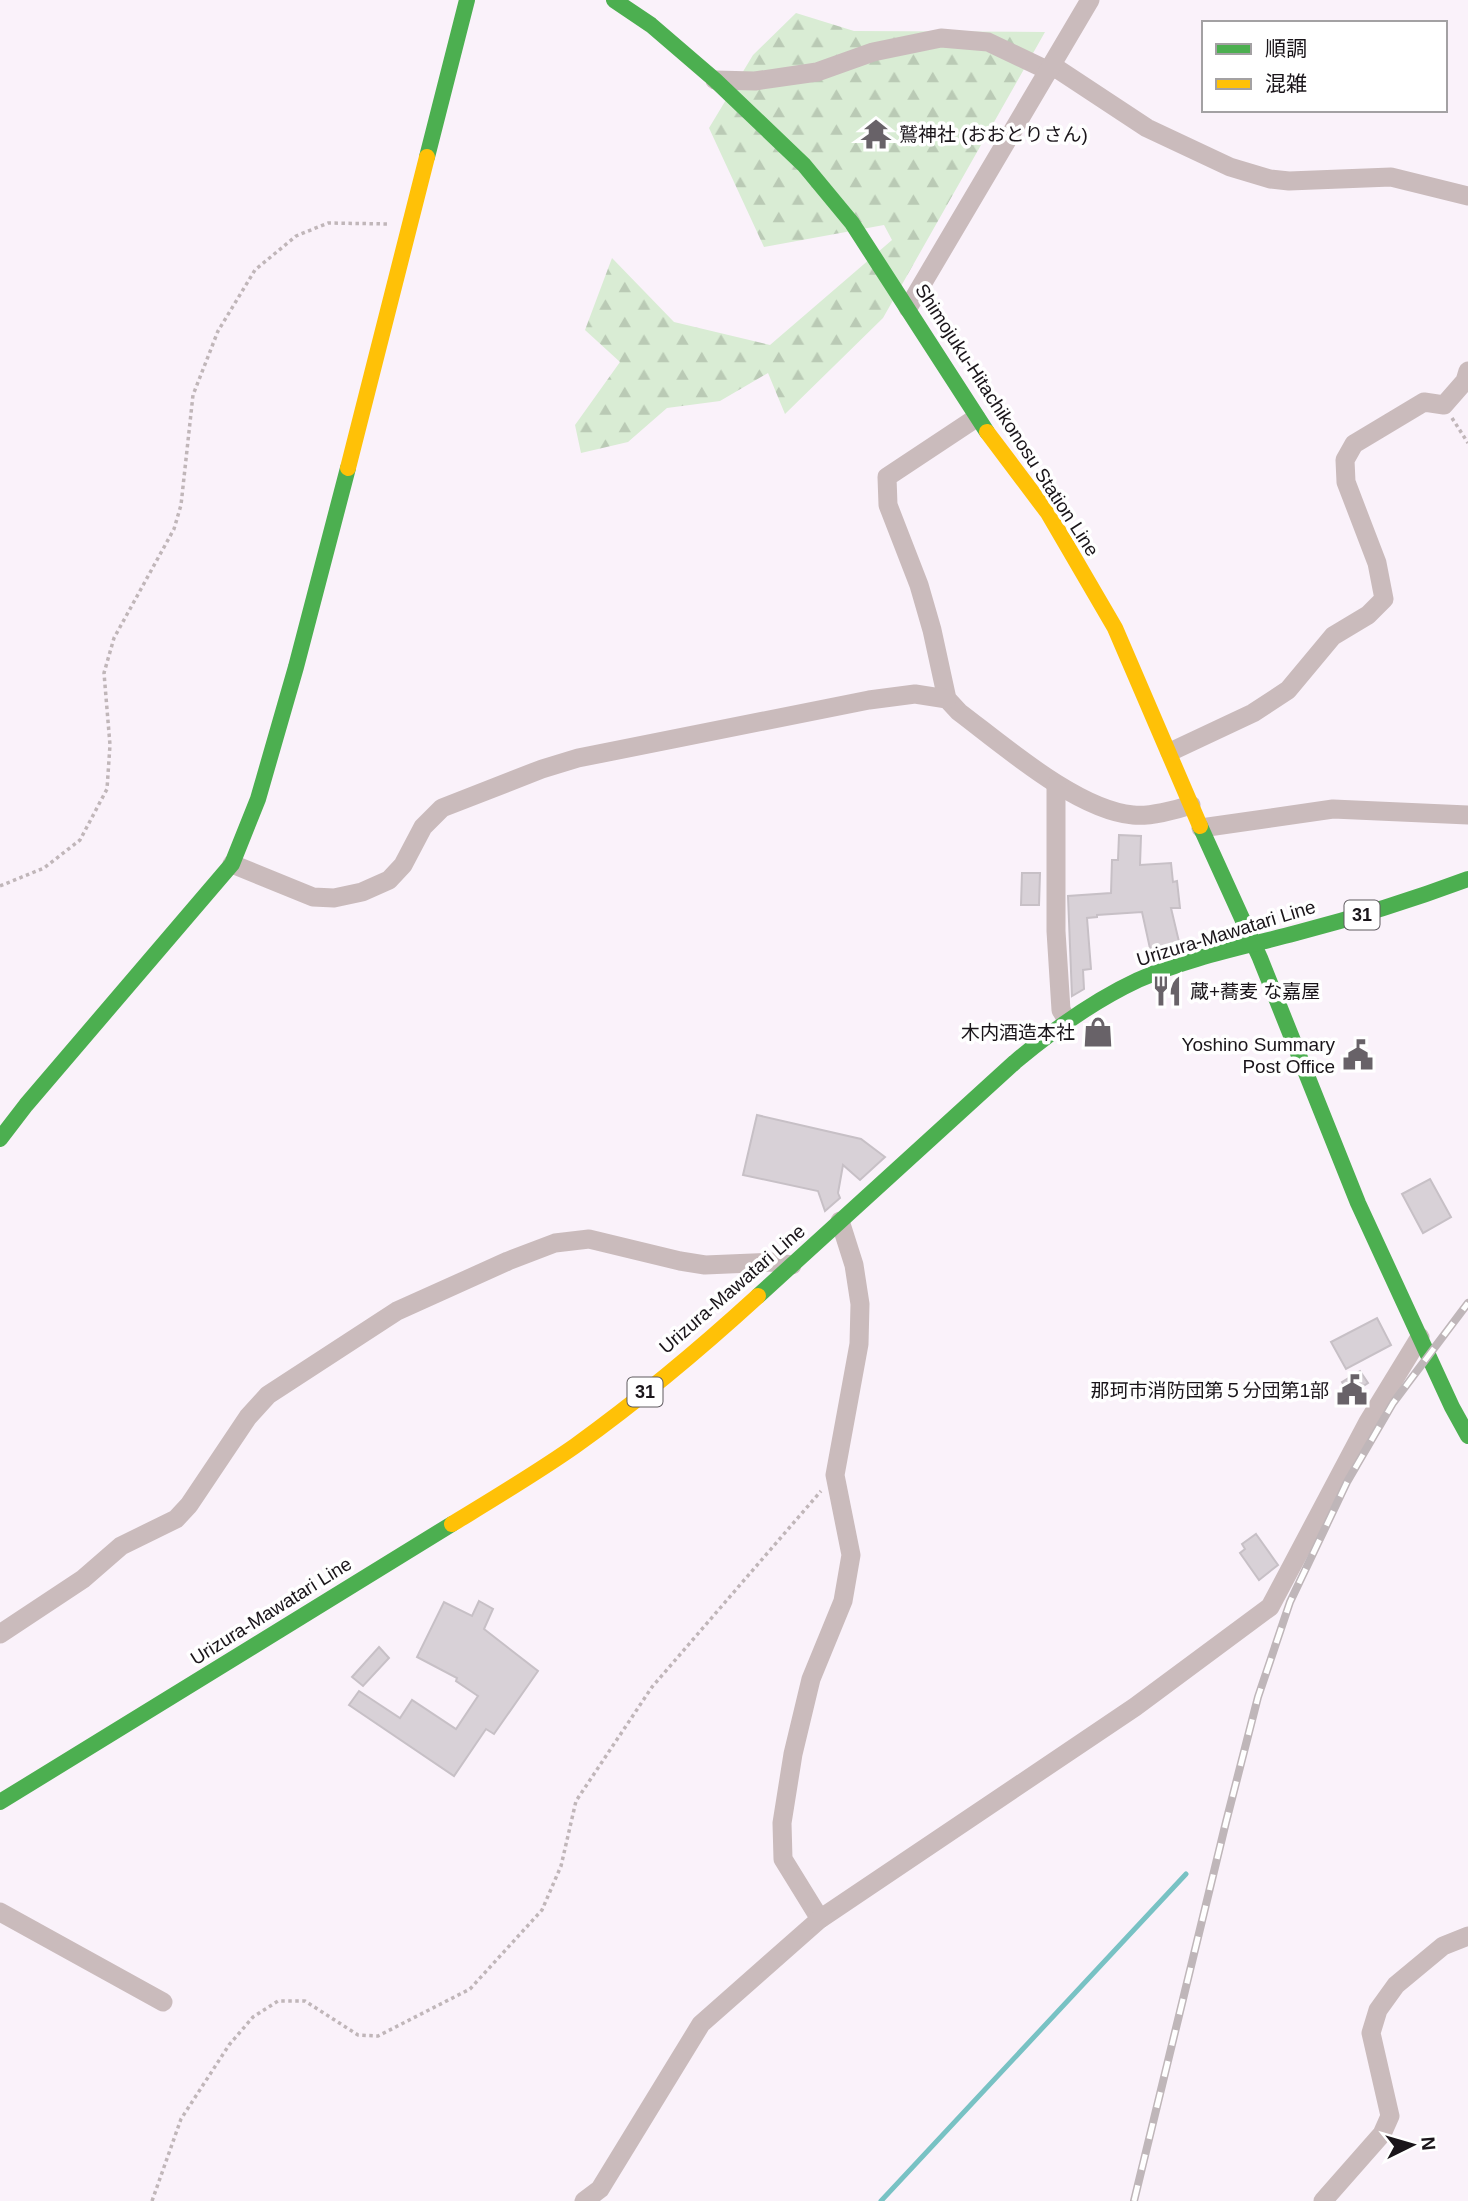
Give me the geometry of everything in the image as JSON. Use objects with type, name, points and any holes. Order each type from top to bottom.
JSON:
[{"type":"main road","points":[[0,1139],[232,864],[258,799],[296,667],[467,0]]},
{"type":"main road","name":"Shimojuku-Hitachikonosu Station Line","points":[[614,0],[650,25],[715,80],[804,165],[852,223],[976,418],[1048,513],[1108,617],[1170,752],[1253,944],[1359,1203],[1468,1436]]},
{"type":"main road","name":"Urizura-Mawatari Line","points":[[0,1802],[567,1452],[703,1346],[1015,1062],[1067,1020],[1126,986],[1158,972],[1358,916],[1468,879]]},
{"type":"street","points":[[908,308],[1090,0]]},
{"type":"street","points":[[715,80],[755,81],[817,72],[873,52],[941,38],[988,42],[1051,69],[1147,128],[1230,167],[1269,179],[1289,181],[1391,177],[1468,196]]},
{"type":"street","points":[[1170,752],[1253,713],[1288,690],[1333,636],[1368,615],[1384,599],[1377,563],[1346,482],[1345,460],[1354,444],[1424,402],[1444,405],[1465,381],[1468,371]]},
{"type":"street","points":[[976,418],[887,477],[888,505],[926,607],[947,699],[959,712],[1056,785],[1105,809],[1134,816],[1191,805]]},
{"type":"street","points":[[232,864],[313,897],[334,898],[362,892],[389,880],[403,865],[423,827],[442,808],[542,769],[578,758],[869,700],[915,694],[947,699]]},
{"type":"street","points":[[1056,785],[1056,931],[1062,1010],[1067,1020]]},
{"type":"street","points":[[1201,828],[1333,809],[1468,815]]},
{"type":"street","points":[[820,1919],[783,1859],[782,1823],[793,1754],[811,1679],[844,1601],[850,1555],[835,1475],[859,1344],[860,1304],[854,1265],[839,1222]]},
{"type":"street","points":[[0,1634],[83,1579],[121,1546],[176,1519],[189,1505],[248,1418],[268,1395],[397,1311],[543,1248],[589,1239],[705,1265],[774,1262],[792,1265]]},
{"type":"street","points":[[584,2201],[600,2189],[701,2024],[820,1919],[1135,1707],[1270,1607],[1368,1422],[1420,1337]]},
{"type":"street","points":[[0,1912],[163,2002]]},
{"type":"street","points":[[1323,2201],[1382,2134],[1390,2116],[1371,2033],[1378,2010],[1396,1985],[1443,1946],[1468,1936]]},
{"type":"path","points":[[0,886],[44,868],[80,840],[107,789],[110,745],[104,673],[114,638],[174,529],[181,505],[193,395],[218,331],[255,270],[296,236],[328,223],[411,225]]},
{"type":"path","points":[[1444,405],[1468,443]]},
{"type":"path","points":[[152,2201],[181,2119],[229,2045],[253,2017],[278,2001],[305,2001],[358,2035],[378,2036],[470,1989],[542,1910],[561,1866],[576,1801],[652,1688],[835,1475]]},
{"type":"green space","points":[[796,13],[854,31],[1045,32],[883,318],[785,414],[768,373],[720,401],[667,408],[628,442],[581,453],[575,425],[620,362],[585,330],[612,258],[674,322],[770,345],[892,240],[884,225],[764,247],[709,128],[753,55]]},
{"type":"building","points":[[1119,835],[1141,836],[1140,865],[1171,863],[1173,882],[1177,881],[1180,908],[1171,908],[1180,946],[1151,953],[1142,912],[1087,918],[1091,969],[1083,970],[1084,989],[1072,996],[1068,896],[1111,893],[1112,860],[1118,860]]},
{"type":"building","points":[[1022,873],[1040,873],[1039,905],[1021,905]]},
{"type":"building","points":[[757,1115],[861,1139],[885,1157],[860,1180],[843,1165],[838,1193],[840,1198],[825,1211],[818,1191],[743,1175]]},
{"type":"building","points":[[1430,1179],[1451,1217],[1423,1233],[1402,1194]]},
{"type":"building","points":[[1377,1318],[1391,1345],[1346,1369],[1331,1342]]},
{"type":"building","points":[[1360,1371],[1368,1383],[1362,1387],[1366,1394],[1354,1401],[1342,1382]]},
{"type":"building","points":[[1256,1534],[1278,1565],[1259,1580],[1240,1553],[1245,1549],[1242,1544]]},
{"type":"building","points":[[479,1601],[493,1609],[484,1629],[538,1671],[494,1734],[486,1729],[454,1776],[349,1705],[359,1691],[400,1718],[412,1700],[456,1729],[478,1696],[456,1681],[457,1678],[417,1657],[444,1602],[472,1616]]},
{"type":"building","points":[[379,1647],[389,1658],[363,1686],[352,1677]]},
{"type":"waterway","points":[[881,2201],[1186,1874]]},
{"type":"railway","points":[[1134,2201],[1258,1697],[1290,1602],[1347,1482],[1393,1403],[1468,1303]]},
{"type":"traffic: fast","points":[[427,157],[467,0]]},
{"type":"traffic: fast","points":[[614,0],[651,25],[715,80],[804,165],[852,223],[987,432]]},
{"type":"traffic: fast","points":[[0,1139],[232,864],[258,799],[348,468]]},
{"type":"traffic: fast","points":[[1200,826],[1260,958],[1358,1203],[1468,1436]]},
{"type":"traffic: fast","points":[[758,1296],[1015,1062],[1105,997],[1176,965],[1361,915],[1468,879]]},
{"type":"traffic: fast","points":[[0,1802],[452,1524]]},
{"type":"traffic: slow","points":[[348,468],[427,157]]},
{"type":"traffic: slow","points":[[987,432],[1048,513],[1115,628],[1200,826]]},
{"type":"traffic: slow","points":[[452,1524],[599,1429],[669,1374],[758,1296]]},
{"type":"place","name":"鷲神社 (おおとりさん)","points":[[876,134]]},
{"type":"place","name":"蔵+蕎麦 な嘉屋","points":[[1167,991]]},
{"type":"place","name":"木内酒造本社","points":[[1098,1032]]},
{"type":"place","name":"Yoshino Summary Post Office","points":[[1358,1055]]},
{"type":"place","name":"那珂市消防団第５分団第1部","points":[[1352,1390]]}]
